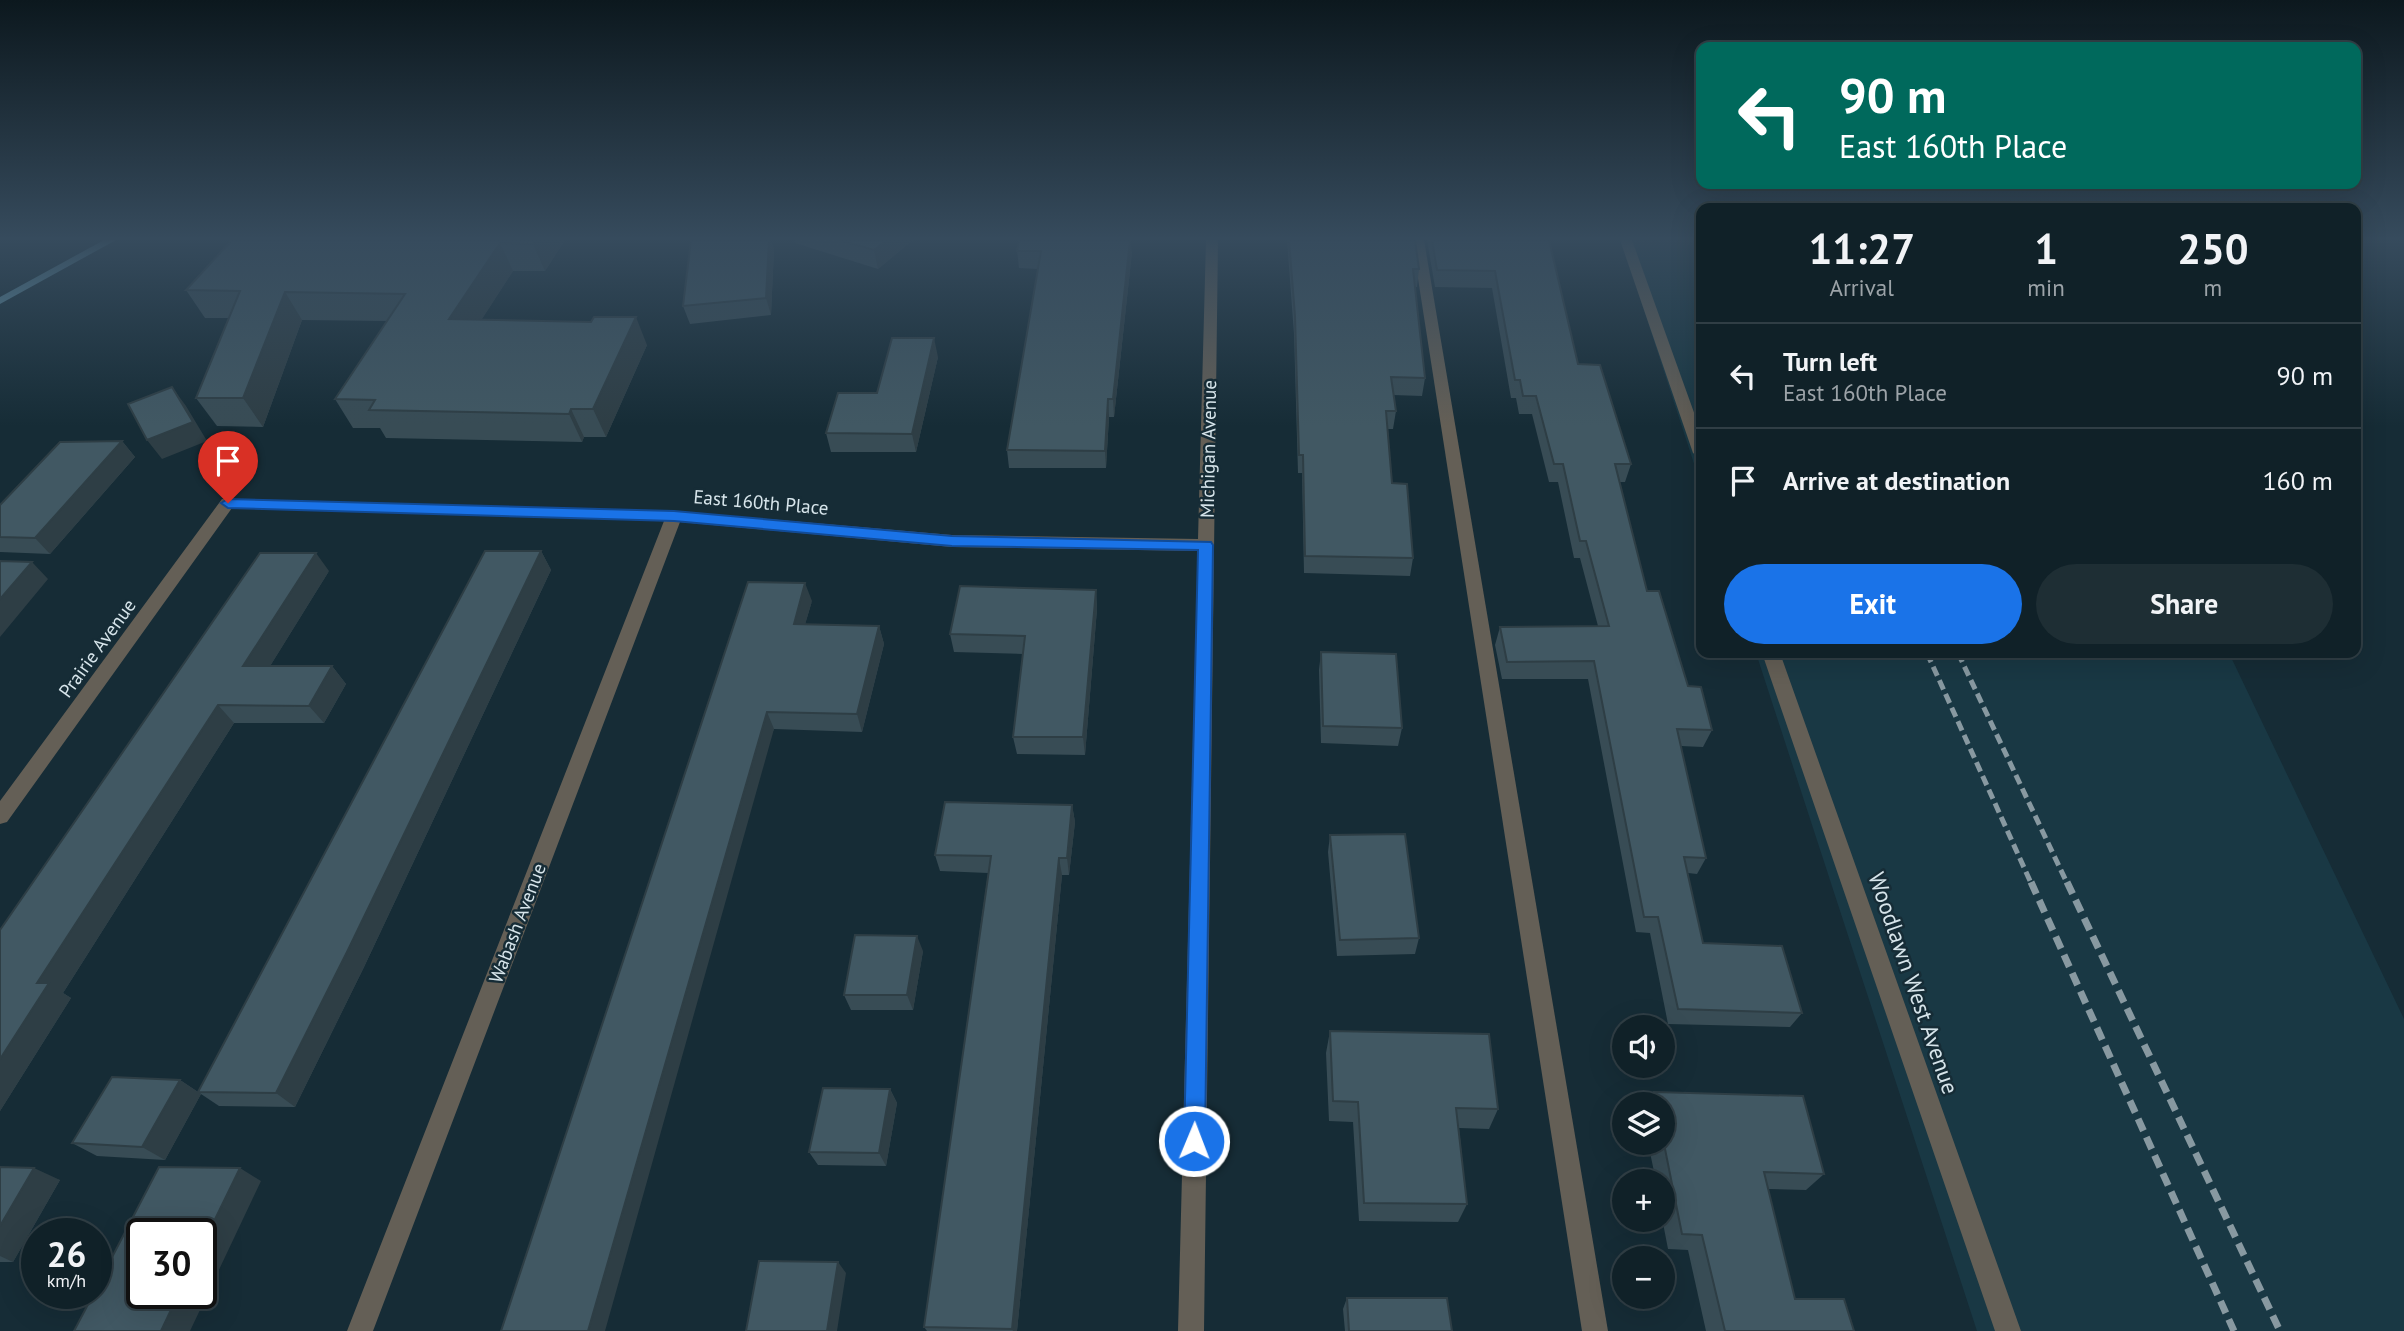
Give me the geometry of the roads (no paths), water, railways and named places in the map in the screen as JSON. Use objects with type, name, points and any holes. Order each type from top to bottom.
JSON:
[{"type":"street","name":"Michigan Avenue","points":[[1191,1331],[1211,302]]},
{"type":"street","points":[[1428,302],[1595,1331]]},
{"type":"street","points":[[1648,302],[1696,439]]},
{"type":"street","name":"East 160th Place","points":[[228,503],[674,516],[952,541],[1206,545]]},
{"type":"street","name":"Prairie Avenue","points":[[0,817],[228,503]]},
{"type":"street","name":"Wabash Avenue","points":[[360,1331],[674,516]]},
{"type":"street","name":"Woodlawn West Avenue","points":[[1773,658],[2008,1331]]},
{"type":"railway","points":[[1929,658],[2031,883]]},
{"type":"railway","points":[[1960,658],[2067,883]]},
{"type":"railway","points":[[2031,882],[2234,1331]]},
{"type":"railway","points":[[2067,882],[2280,1331]]}]
